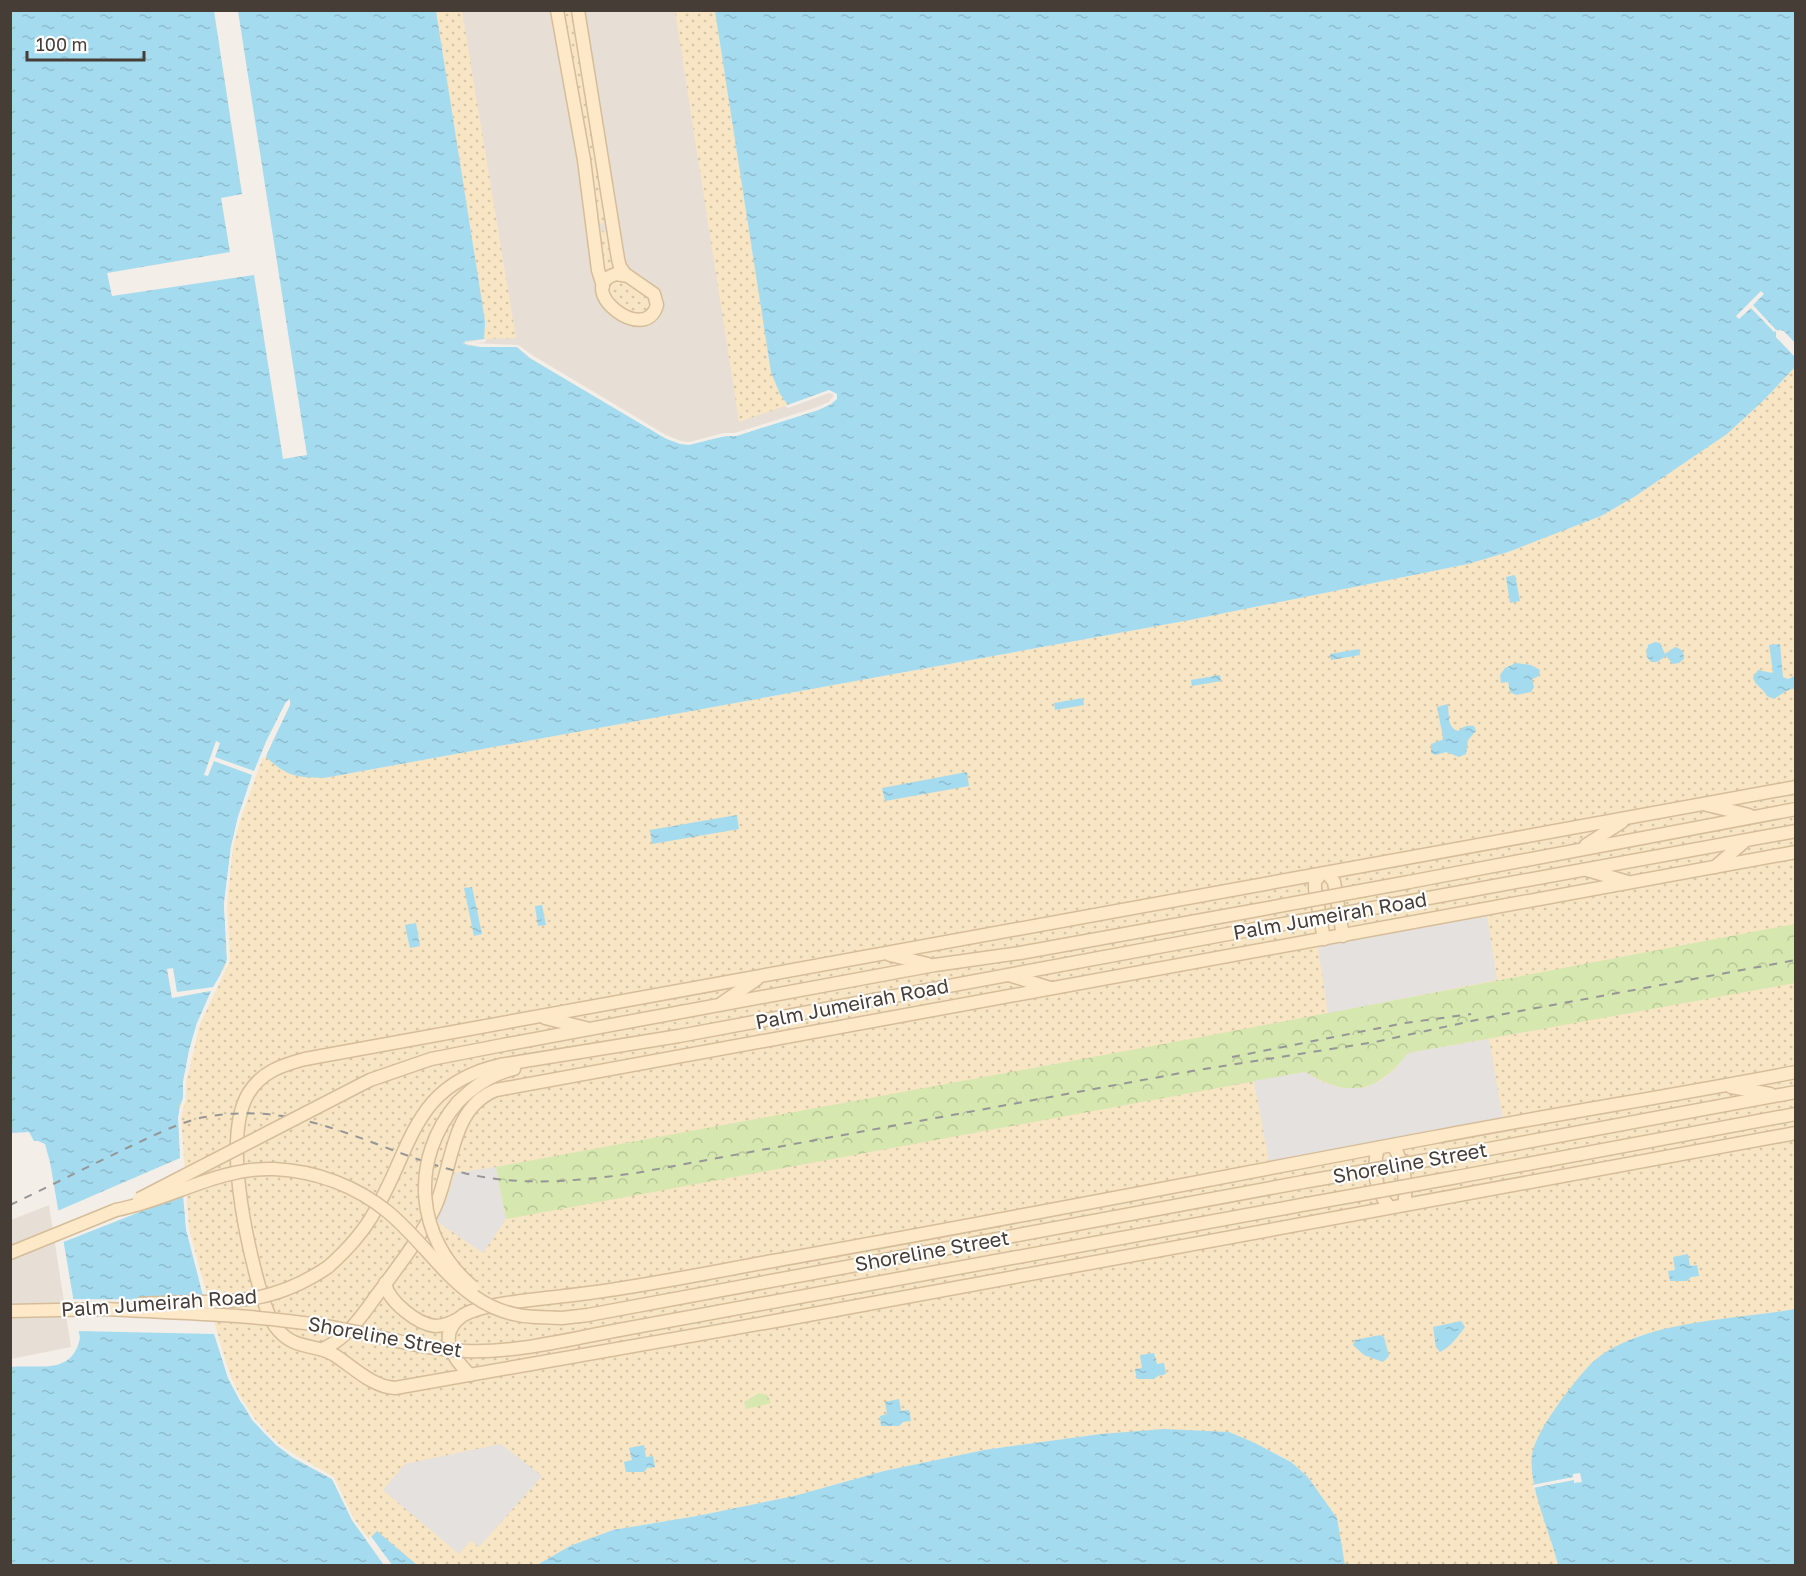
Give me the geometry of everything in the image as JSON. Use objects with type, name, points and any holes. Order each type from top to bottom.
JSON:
[{"type":"main road","points":[[557,10],[572,87],[603,296],[610,305],[631,318],[636,320],[647,318],[656,310],[654,294],[626,275],[619,264],[578,10]]},
{"type":"main road","points":[[584,49],[595,60]]},
{"type":"main road","points":[[588,200],[593,208],[598,228],[603,230],[612,224]]},
{"type":"main road","points":[[603,286],[612,275],[626,275]]},
{"type":"main road","points":[[1796,787],[291,1062],[266,1074],[248,1095],[239,1120],[237,1160],[245,1228],[270,1317],[280,1333],[296,1344],[330,1352],[375,1382],[387,1387],[414,1386],[1796,1133]]},
{"type":"main road","points":[[1703,804],[1756,816]]},
{"type":"main road","name":"Palm Jumeirah Road","points":[[10,1253],[116,1210],[370,1080],[423,1061],[936,965],[1020,953],[1252,911],[1796,809]]},
{"type":"main road","points":[[1579,850],[1628,818]]},
{"type":"main road","name":"Palm Jumeirah Road","points":[[10,1311],[106,1309],[147,1304],[223,1303],[248,1300],[290,1288],[328,1267],[349,1247],[368,1223],[382,1198],[414,1127],[427,1109],[442,1093],[469,1075],[490,1067],[679,1036],[1796,831]]},
{"type":"main road","points":[[1715,867],[1746,840]]},
{"type":"main road","points":[[323,1349],[352,1327],[412,1247],[428,1221],[445,1180],[462,1119],[474,1103],[502,1088],[1796,852]]},
{"type":"main road","points":[[1583,869],[1632,883]]},
{"type":"main road","points":[[1324,874],[1334,882],[1343,936]]},
{"type":"main road","points":[[1324,874],[1316,881],[1315,889],[1324,939]]},
{"type":"main road","points":[[882,953],[936,965]]},
{"type":"main road","points":[[1008,975],[1052,989]]},
{"type":"main road","points":[[718,1006],[760,976]]},
{"type":"main road","points":[[848,1026],[872,1000]]},
{"type":"main road","points":[[538,1016],[590,1029]]},
{"type":"main road","points":[[679,1036],[717,1050]]},
{"type":"main road","points":[[536,1317],[492,1299],[471,1286],[447,1258],[435,1236],[426,1201],[426,1165],[437,1131],[458,1102],[472,1089],[497,1074],[547,1062],[564,1055]]},
{"type":"main road","points":[[385,1283],[387,1293],[393,1301],[425,1323],[443,1326],[478,1309],[594,1293],[774,1261],[1796,1072]]},
{"type":"main road","points":[[1725,1086],[1777,1096]]},
{"type":"main road","name":"Shoreline Street","points":[[116,1210],[142,1204],[236,1172],[271,1169],[313,1175],[340,1183],[377,1204],[399,1222],[446,1273],[471,1295],[507,1313],[536,1317],[575,1317],[890,1257],[1796,1092]]},
{"type":"main road","points":[[1620,1125],[1650,1100]]},
{"type":"main road","name":"Shoreline Street","points":[[106,1309],[292,1321],[357,1331],[434,1348],[466,1351],[514,1348],[1796,1114]]},
{"type":"main road","points":[[1682,1136],[1722,1146]]},
{"type":"main road","points":[[1393,1145],[1406,1178],[1404,1205]]},
{"type":"main road","points":[[1378,1149],[1374,1169],[1376,1180],[1378,1190],[1389,1208]]},
{"type":"main road","points":[[1002,1238],[1024,1215]]},
{"type":"main road","points":[[1090,1243],[1123,1256]]},
{"type":"main road","points":[[855,1246],[860,1250],[890,1257]]},
{"type":"main road","points":[[748,1284],[774,1261]]},
{"type":"main road","points":[[898,1298],[921,1275]]},
{"type":"main road","points":[[743,1308],[771,1321]]},
{"type":"main road","points":[[459,1318],[451,1329],[449,1343],[453,1356],[470,1375]]},
{"type":"shaded area","points":[[436,11],[715,11],[771,372],[837,394],[831,404],[728,435],[680,444],[530,358],[463,345],[485,321]]},
{"type":"shaded area","points":[[1487,916],[1497,980],[1328,1013],[1318,947]]},
{"type":"shaded area","points":[[1489,1039],[1503,1120],[1269,1162],[1254,1081],[1305,1072],[1322,1082],[1342,1088],[1364,1088],[1380,1081],[1395,1069],[1408,1053]]},
{"type":"shaded area","points":[[496,1167],[506,1219],[483,1253],[435,1220],[447,1198],[455,1173]]},
{"type":"shaded area","points":[[49,1205],[71,1347],[11,1359],[11,1220]]},
{"type":"shaded area","points":[[501,1444],[542,1476],[479,1547],[471,1540],[459,1554],[383,1490],[405,1464]]},
{"type":"sand","points":[[436,11],[462,11],[516,338],[484,339],[485,321]]},
{"type":"sand","points":[[562,11],[574,11],[606,219],[602,224],[598,221],[574,62]]},
{"type":"sand","points":[[675,11],[715,11],[771,372],[780,394],[788,405],[739,422]]},
{"type":"sand","points":[[598,229],[604,232],[609,231],[620,269],[604,277]]},
{"type":"sand","points":[[617,276],[653,298],[648,313],[635,316],[612,303],[605,290]]},
{"type":"sand","points":[[1795,367],[1795,1309],[1692,1324],[1638,1336],[1532,1454],[1534,1480],[1558,1565],[1345,1565],[1337,1518],[1307,1476],[1291,1462],[1229,1432],[1101,1434],[984,1450],[884,1471],[794,1496],[613,1530],[570,1546],[537,1565],[384,1565],[352,1520],[292,1457],[264,1433],[228,1378],[191,1251],[178,1117],[183,1083],[225,937],[231,847],[256,766],[290,699],[324,778],[1190,620],[1468,564],[1508,552],[1601,516],[1634,497],[1727,434]]},
{"type":"green space","points":[[1795,924],[1795,983],[1409,1053],[1385,1077],[1362,1088],[1336,1086],[1305,1072],[506,1219],[496,1167],[1207,1036]]},
{"type":"green space","points":[[759,1393],[767,1395],[771,1403],[746,1409],[744,1402]]},
{"type":"water","points":[[11,11],[436,11],[485,321],[484,339],[465,341],[466,345],[517,347],[530,358],[665,438],[675,442],[693,443],[736,436],[818,410],[831,404],[837,396],[829,390],[788,405],[780,394],[771,372],[715,11],[1795,11],[1795,343],[1780,329],[1776,337],[1795,357],[1795,367],[1727,434],[1634,497],[1601,516],[1508,552],[1468,564],[1190,620],[324,778],[293,775],[280,769],[266,757],[286,702],[266,742],[238,817],[231,847],[224,904],[227,960],[197,1023],[183,1082],[183,1098],[179,1108],[186,1229],[228,1378],[240,1401],[264,1433],[292,1457],[332,1479],[352,1520],[384,1565],[11,1565],[11,1367],[43,1367],[62,1363],[76,1350],[80,1338],[45,1144],[34,1141],[29,1132],[11,1133]]},
{"type":"water","points":[[1515,575],[1520,601],[1510,603],[1506,577]]},
{"type":"water","points":[[1655,642],[1660,643],[1665,654],[1675,647],[1679,649],[1684,659],[1673,664],[1666,656],[1657,662],[1651,662],[1646,650],[1648,645]]},
{"type":"water","points":[[1780,644],[1783,677],[1788,679],[1795,676],[1795,688],[1774,699],[1767,696],[1753,677],[1758,670],[1772,673],[1769,645]]},
{"type":"water","points":[[1359,649],[1360,655],[1331,660],[1330,654]]},
{"type":"water","points":[[1516,663],[1531,665],[1540,670],[1539,676],[1532,679],[1534,687],[1531,692],[1516,695],[1510,692],[1508,682],[1501,683],[1500,675],[1505,668]]},
{"type":"water","points":[[1220,675],[1221,681],[1192,686],[1191,680]]},
{"type":"water","points":[[1083,698],[1084,705],[1055,710],[1054,703]]},
{"type":"water","points":[[1448,704],[1449,720],[1454,729],[1458,731],[1465,726],[1474,726],[1476,731],[1468,740],[1466,754],[1459,757],[1446,752],[1436,755],[1431,753],[1431,744],[1442,740],[1443,737],[1437,707]]},
{"type":"water","points":[[967,772],[969,786],[885,801],[882,788]]},
{"type":"water","points":[[737,815],[739,829],[652,844],[650,830]]},
{"type":"water","points":[[472,887],[482,934],[474,936],[464,888]]},
{"type":"water","points":[[542,905],[546,925],[538,926],[535,906]]},
{"type":"water","points":[[416,923],[420,946],[410,948],[405,925]]},
{"type":"water","points":[[1688,1254],[1690,1266],[1697,1265],[1699,1276],[1691,1277],[1687,1281],[1670,1281],[1668,1271],[1675,1270],[1673,1257]]},
{"type":"water","points":[[1795,1309],[1795,1565],[1558,1565],[1533,1481],[1532,1455],[1540,1433],[1549,1418],[1586,1369],[1615,1347],[1664,1329]]},
{"type":"water","points":[[1461,1321],[1465,1327],[1451,1344],[1440,1352],[1436,1347],[1433,1327]]},
{"type":"water","points":[[1380,1335],[1384,1337],[1389,1356],[1383,1362],[1364,1355],[1353,1345],[1355,1340]]},
{"type":"water","points":[[1154,1353],[1157,1364],[1164,1363],[1166,1374],[1154,1379],[1137,1379],[1135,1369],[1142,1368],[1140,1355]]},
{"type":"water","points":[[899,1399],[901,1411],[909,1410],[911,1421],[903,1422],[899,1426],[881,1426],[880,1416],[887,1414],[885,1402]]},
{"type":"water","points":[[1164,1429],[1229,1432],[1291,1462],[1307,1476],[1337,1518],[1345,1565],[537,1565],[570,1546],[613,1530],[794,1496],[884,1471],[984,1450],[1101,1434]]},
{"type":"water","points":[[644,1445],[646,1457],[653,1456],[655,1467],[647,1468],[644,1472],[626,1472],[624,1462],[632,1460],[629,1448]]},
{"type":"water","points":[[377,1531],[417,1565],[392,1565],[371,1537]]},
{"type":"pier","points":[[214,11],[238,11],[307,455],[283,459],[254,275],[112,296],[107,273],[230,252],[221,198],[242,194]]},
{"type":"pier","points":[[1761,291],[1764,294],[1753,305],[1776,330],[1784,331],[1795,343],[1795,346],[1779,333],[1779,336],[1796,353],[1795,357],[1776,337],[1776,331],[1774,332],[1751,308],[1739,319],[1736,316]]},
{"type":"pier","points":[[487,339],[485,342],[473,343],[518,345],[666,435],[681,441],[689,442],[724,433],[736,433],[817,407],[829,402],[834,395],[829,393],[788,408],[785,406],[829,390],[837,394],[837,399],[818,410],[736,436],[724,436],[689,445],[680,444],[665,438],[530,358],[517,347],[481,347],[462,343]]},
{"type":"pier","points":[[290,699],[290,705],[264,760],[263,757],[233,847],[227,904],[230,961],[200,1024],[186,1083],[186,1099],[181,1117],[189,1229],[223,1353],[242,1400],[254,1418],[278,1443],[334,1477],[354,1519],[369,1539],[370,1535],[392,1565],[388,1566],[372,1544],[387,1565],[384,1565],[352,1520],[332,1479],[292,1457],[276,1445],[252,1420],[228,1378],[214,1334],[75,1331],[70,1299],[204,1300],[186,1229],[183,1195],[61,1243],[55,1212],[180,1158],[178,1117],[183,1098],[183,1083],[197,1023],[211,991],[172,998],[167,969],[173,968],[177,992],[213,987],[225,967],[227,960],[224,904],[231,847],[252,775],[214,761],[208,776],[204,775],[216,741],[220,743],[215,757],[254,771],[286,702]]},
{"type":"pier","points":[[1580,1473],[1582,1482],[1574,1483],[1574,1480],[1533,1488],[1532,1485],[1573,1477],[1573,1474]]},
{"type":"railway","points":[[10,1205],[157,1134],[205,1117],[241,1113],[275,1115],[307,1121],[431,1164],[485,1177],[528,1181],[593,1178],[636,1173],[1192,1071],[1375,1042],[1504,1014],[1796,960]]},
{"type":"railway","points":[[1232,1057],[1405,1023],[1471,1014]]}]
